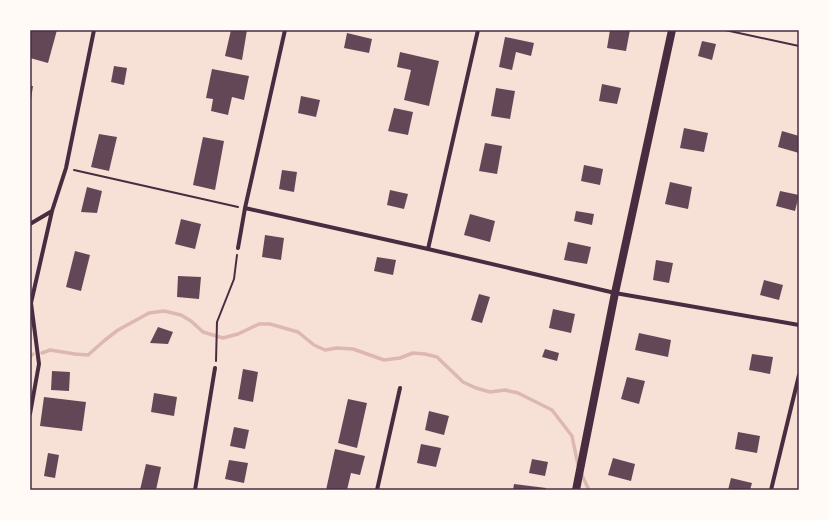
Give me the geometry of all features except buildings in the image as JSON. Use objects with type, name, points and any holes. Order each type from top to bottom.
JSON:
[{"type":"main road","points":[[576,490],[615,293],[672,30]]},
{"type":"street","points":[[30,414],[39,364],[31,303],[52,211],[66,168],[94,30]]},
{"type":"street","points":[[238,248],[245,208],[285,30]]},
{"type":"street","points":[[428,249],[478,30]]},
{"type":"street","points":[[245,208],[615,293],[799,325]]},
{"type":"street","points":[[30,224],[52,211]]},
{"type":"street","points":[[196,490],[216,368]]},
{"type":"street","points":[[771,490],[799,375]]},
{"type":"street","points":[[377,490],[400,388]]},
{"type":"path","points":[[725,30],[799,46]]},
{"type":"path","points":[[66,168],[245,208]]},
{"type":"path","points":[[217,350],[217,322],[234,278],[238,248]]},
{"type":"waterway","points":[[42,353],[50,350],[88,355],[118,330],[149,313],[164,311],[181,315],[191,321],[203,332],[223,338],[238,334],[259,324],[270,324],[298,332],[314,345],[325,350],[337,348],[353,349],[384,360],[400,358],[413,353],[425,354],[437,357],[463,382],[476,388],[490,392],[505,390],[518,393],[552,410],[572,436],[578,465]]},
{"type":"waterway","points":[[30,357],[33,354]]},
{"type":"waterway","points":[[581,473],[589,490]]}]
